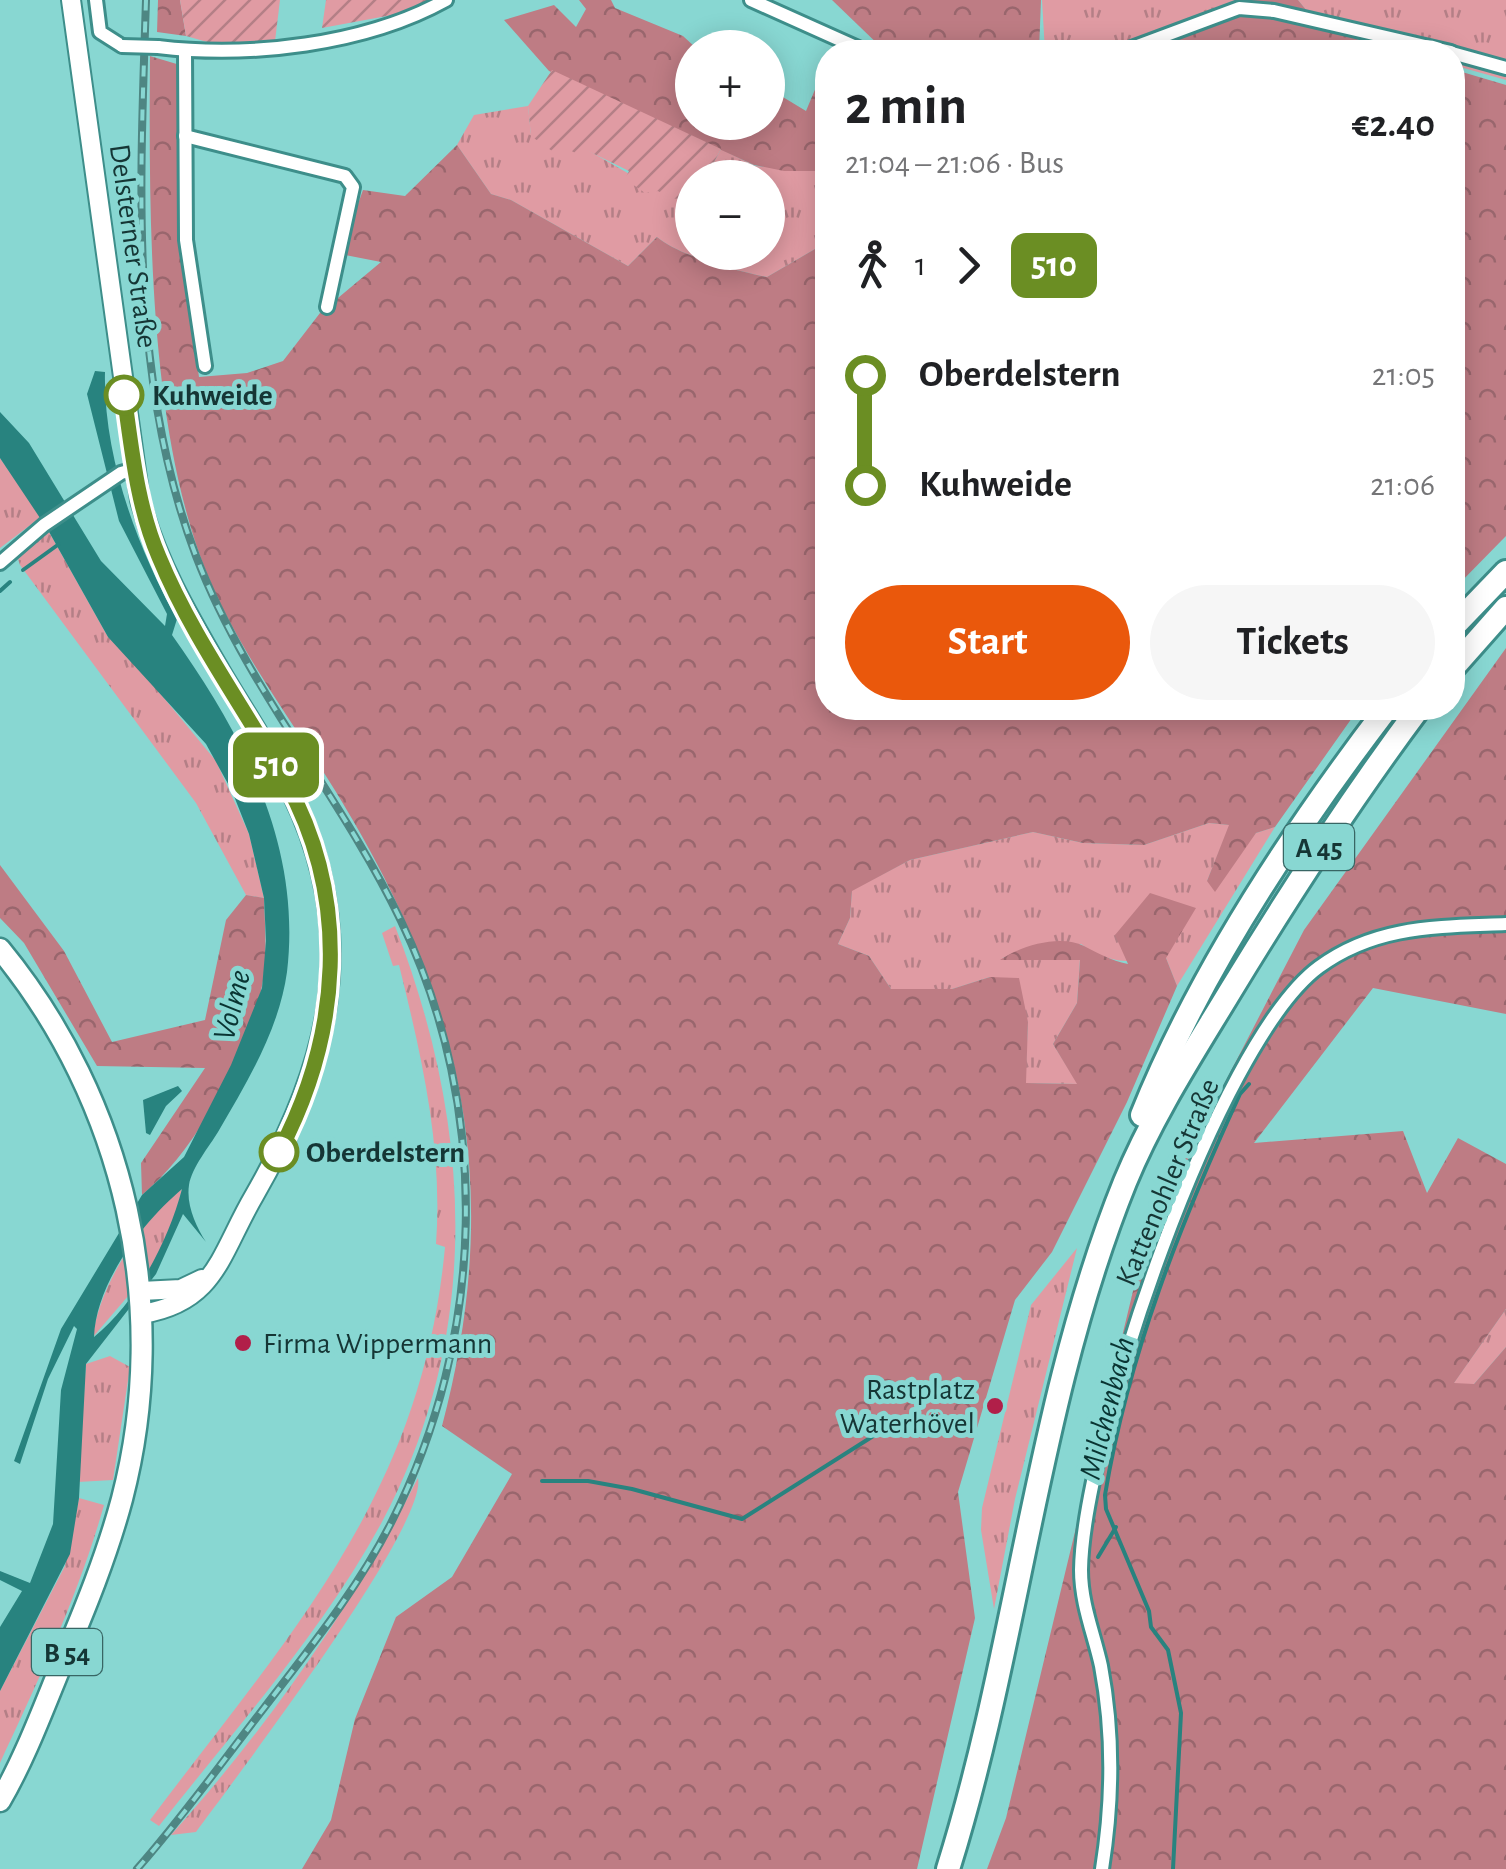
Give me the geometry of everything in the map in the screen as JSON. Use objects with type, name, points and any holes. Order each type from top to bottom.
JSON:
[{"type":"highway","points":[[1465,615],[1506,572]]},
{"type":"highway","points":[[1465,654],[1506,608]]},
{"type":"highway","name":"A 45","points":[[1219,988],[1275,866],[1378,720]]},
{"type":"highway","name":"A 45","points":[[938,1869],[969,1765],[1047,1408],[1077,1295],[1123,1161],[1219,988],[1411,720]]},
{"type":"highway","name":"A 45","points":[[948,1869],[980,1770],[1057,1413],[1086,1299],[1124,1184],[1196,1027]]},
{"type":"main road","name":"B 54","points":[[0,949],[50,1017],[78,1068],[114,1155],[141,1291],[142,1314],[134,1440],[119,1510],[82,1616],[0,1801]]},
{"type":"street","name":"Delsterner Straße","points":[[71,0],[128,471],[167,576],[293,796],[317,854],[329,918],[332,988],[309,1084],[283,1143],[197,1295],[166,1310],[142,1314]]},
{"type":"street","points":[[96,0],[100,32],[122,46],[185,52],[349,34],[406,21],[446,0]]},
{"type":"street","points":[[751,0],[840,40]]},
{"type":"street","points":[[1153,40],[1239,8],[1274,11],[1397,40]]},
{"type":"street","points":[[185,52],[186,240],[205,366]]},
{"type":"street","points":[[1465,57],[1506,68]]},
{"type":"street","points":[[184,136],[346,176],[353,187],[327,307]]},
{"type":"street","points":[[0,563],[44,525],[128,471]]},
{"type":"street","name":"Kattenohler Straße","points":[[1102,1869],[1112,1782],[1112,1736],[1100,1662],[1085,1609],[1082,1552],[1124,1368],[1146,1293],[1200,1156],[1279,1008],[1320,966],[1396,930],[1506,924]]},
{"type":"street","points":[[141,1291],[192,1286],[212,1268]]},
{"type":"green space","points":[[158,0],[180,0],[186,36],[157,32]]},
{"type":"green space","points":[[180,0],[280,0],[275,41],[225,47],[186,36]]},
{"type":"green space","points":[[326,0],[428,0],[403,13],[322,28]]},
{"type":"green space","points":[[579,0],[611,0],[615,8],[675,33],[675,129],[549,71],[504,20],[554,5],[576,27],[586,9]]},
{"type":"green space","points":[[832,0],[1041,0],[1039,40],[874,40]]},
{"type":"green space","points":[[1042,0],[1239,0],[1137,40],[1044,40]]},
{"type":"green space","points":[[1239,0],[1298,0],[1321,28],[1360,40],[1159,40]]},
{"type":"green space","points":[[1298,0],[1506,0],[1506,80],[1465,68],[1465,40],[1364,40],[1321,28]]},
{"type":"green space","points":[[150,56],[180,65],[179,227],[199,377],[247,373],[283,361],[320,313],[381,262],[340,254],[363,190],[405,196],[457,145],[491,194],[511,200],[628,266],[657,237],[675,248],[675,270],[738,270],[767,277],[785,270],[815,249],[815,720],[1351,720],[1275,827],[1256,833],[1215,892],[1207,881],[1229,825],[1209,823],[1144,845],[1083,843],[1033,832],[910,860],[852,891],[850,918],[838,944],[869,956],[891,989],[952,989],[990,977],[1019,978],[1028,1022],[1026,1083],[1077,1084],[1053,1044],[1077,1003],[1080,960],[1000,960],[1029,946],[1064,941],[1128,964],[1115,935],[1150,893],[1196,908],[1166,958],[1177,986],[1127,1102],[1052,1252],[1015,1300],[958,1492],[975,1618],[917,1869],[302,1869],[331,1820],[355,1719],[396,1617],[452,1577],[512,1474],[442,1426],[461,1339],[470,1256],[470,1176],[461,1098],[442,1021],[415,945],[380,869],[225,614],[198,550],[169,433],[152,241]]},
{"type":"green space","points":[[552,70],[675,127],[675,140],[702,140],[721,149],[715,160],[675,160],[675,199],[658,191],[645,193],[625,179],[629,171],[584,149],[579,155],[566,148],[552,151],[531,136],[528,106]]},
{"type":"green space","points":[[1465,73],[1506,85],[1506,536],[1465,578]]},
{"type":"green space","points":[[815,90],[815,171],[785,171],[785,160],[743,160],[699,140],[785,140],[785,98],[806,111]]},
{"type":"green space","points":[[528,106],[531,135],[584,148],[659,191],[675,194],[675,248],[657,237],[628,266],[511,200],[491,194],[457,145],[474,115]]},
{"type":"green space","points":[[721,149],[743,160],[715,160]]},
{"type":"green space","points":[[785,168],[815,170],[815,249],[785,266]]},
{"type":"green space","points":[[738,270],[779,270],[767,277]]},
{"type":"green space","points":[[0,458],[41,517],[0,548]]},
{"type":"green space","points":[[48,530],[108,637],[131,658],[216,761],[249,834],[264,898],[246,895],[196,803],[20,565],[18,559]]},
{"type":"green space","points":[[1506,648],[1506,1014],[1373,988],[1254,1143],[1403,1131],[1427,1193],[1458,1138],[1506,1164],[1506,1309],[1454,1383],[1474,1384],[1506,1347],[1506,1869],[987,1869],[1006,1818],[1147,1233],[1304,930],[1454,720],[1465,720],[1465,705]]},
{"type":"green space","points":[[1209,823],[1230,825],[1207,881],[1256,833],[1275,827],[1177,986],[1166,958],[1122,961],[1101,956],[1081,944],[1002,958],[1080,959],[1077,1003],[1053,1044],[1078,1084],[1025,1083],[1028,1022],[990,977],[952,989],[891,989],[869,956],[838,944],[850,918],[852,890],[910,860],[1033,832],[1083,843],[1144,845]]},
{"type":"green space","points":[[0,865],[64,951],[112,1042],[205,1020],[226,920],[246,895],[264,898],[263,980],[243,1045],[199,1129],[142,1195],[141,1163],[205,1068],[97,1066],[24,943],[0,918]]},
{"type":"green space","points":[[395,926],[420,1000],[439,1075],[451,1150],[455,1225],[451,1300],[438,1374],[416,1448],[360,1561],[278,1678],[159,1826],[150,1820],[253,1686],[342,1556],[379,1487],[409,1415],[432,1335],[445,1247],[436,1244],[436,1173],[423,1069],[399,965],[393,966],[382,933]]},
{"type":"green space","points":[[182,1189],[173,1224],[153,1267],[93,1337],[104,1297],[125,1255],[152,1217]]},
{"type":"green space","points":[[1077,1248],[1015,1499],[994,1609],[981,1530],[982,1508],[1031,1305]]},
{"type":"green space","points":[[1506,1309],[1506,1347],[1474,1384],[1453,1384]]},
{"type":"green space","points":[[110,1356],[130,1367],[113,1480],[78,1482],[86,1364]]},
{"type":"green space","points":[[418,1478],[413,1505],[393,1546],[325,1654],[196,1832],[171,1835],[241,1752],[306,1664],[365,1573]]},
{"type":"green space","points":[[79,1498],[104,1505],[70,1604],[0,1763],[0,1691],[65,1566]]},
{"type":"water","points":[[95,371],[105,372],[116,468],[136,531],[177,619],[172,635],[222,712],[262,793],[285,880],[289,925],[287,972],[277,1014],[260,1055],[191,1178],[190,1208],[206,1242],[183,1214],[156,1274],[86,1364],[79,1498],[70,1554],[0,1691],[0,1627],[22,1591],[0,1580],[0,1571],[30,1583],[53,1524],[61,1390],[77,1329],[74,1326],[48,1379],[20,1464],[14,1461],[61,1329],[142,1195],[184,1157],[231,1065],[262,988],[266,941],[264,898],[249,834],[232,791],[206,744],[108,637],[48,530],[0,458],[0,412],[29,443],[101,561],[165,626],[167,614],[119,521],[87,394]],"holes":[[[182,1189],[137,1289],[94,1337],[112,1275],[137,1237]]]},
{"type":"water","points":[[178,1086],[182,1091],[166,1106],[150,1135],[146,1133],[143,1100]]},
{"type":"waterway","points":[[23,570],[59,544]]},
{"type":"waterway","points":[[0,591],[10,582]]},
{"type":"waterway","name":"Milchenbach","points":[[1173,1869],[1181,1713],[1168,1650],[1151,1627],[1149,1611],[1106,1509],[1105,1495],[1128,1391],[1159,1290],[1218,1142],[1240,1094],[1249,1084]]},
{"type":"waterway","points":[[542,1481],[588,1481],[632,1489],[742,1519],[878,1433]]},
{"type":"waterway","points":[[1098,1557],[1116,1527]]},
{"type":"railway","points":[[137,1869],[315,1641],[391,1523],[422,1451],[445,1377],[460,1300],[466,1223],[463,1146],[451,1069],[431,994],[377,875],[267,696],[217,604],[174,489],[149,352],[144,281],[142,140],[146,0]]},
{"type":"bus line","name":"510","points":[[124,395],[140,500],[156,552],[191,622],[293,796],[324,881],[332,972],[330,1004],[309,1084],[279,1152]]},
{"type":"place","name":"Kuhweide","points":[[124,395]]},
{"type":"place","name":"Oberdelstern","points":[[279,1152]]},
{"type":"place","name":"Firma Wippermann","points":[[243,1343]]},
{"type":"place","name":"Rastplatz Waterhövel","points":[[995,1406]]},
{"type":"water label","name":"Volme","points":[[231,1005]]}]
